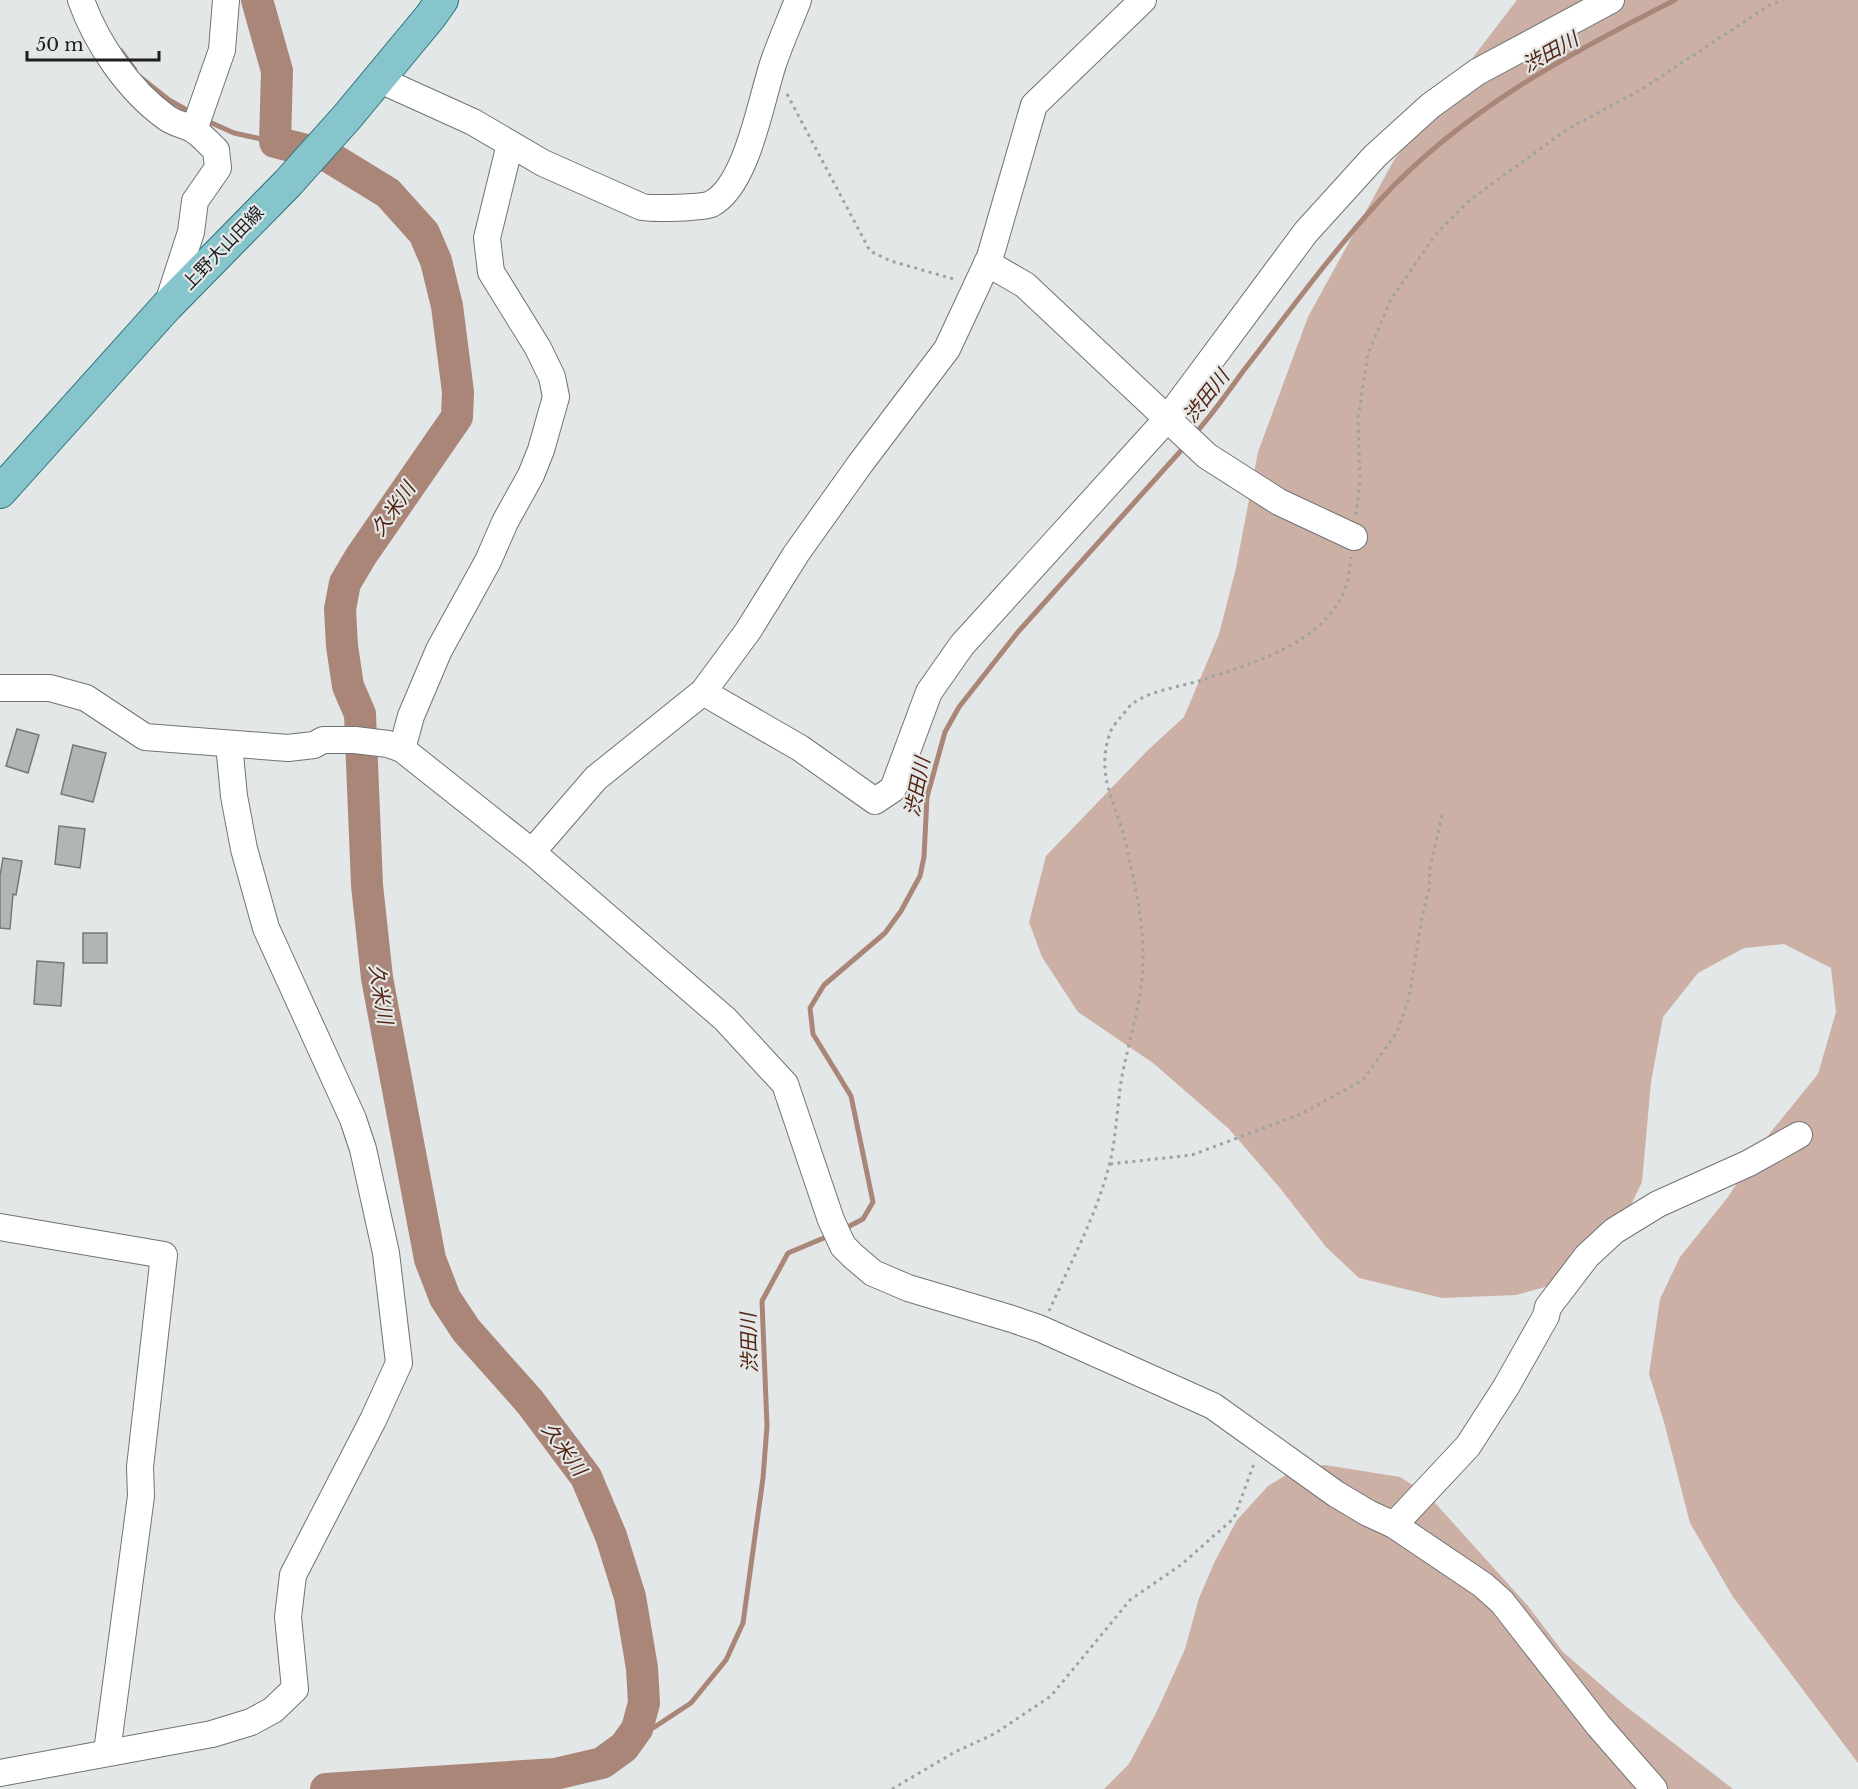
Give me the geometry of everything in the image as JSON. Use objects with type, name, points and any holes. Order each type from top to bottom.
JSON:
[{"type":"main road","name":"上野大山田線","points":[[0,492],[166,306],[288,183],[347,117],[442,0]]},
{"type":"street","points":[[81,0],[89,22],[122,73],[148,102],[169,119],[194,130],[216,150],[218,168],[195,201],[191,231],[166,306]]},
{"type":"street","points":[[194,130],[222,50],[226,0]]},
{"type":"street","points":[[378,79],[473,122],[543,163],[642,207],[657,209],[710,204],[725,192],[735,179],[758,120],[772,66],[798,0]]},
{"type":"street","points":[[532,852],[596,778],[703,692],[748,631],[796,554],[860,464],[947,349],[987,263],[1034,105],[1143,0]]},
{"type":"street","points":[[703,692],[800,748],[875,801],[893,789],[929,692],[962,645],[1172,423],[1306,232],[1375,156],[1430,106],[1477,72],[1609,0]]},
{"type":"street","points":[[395,747],[439,650],[488,561],[505,522],[531,475],[541,450],[556,397],[552,378],[538,348],[491,272],[487,238],[510,144]]},
{"type":"street","points":[[987,263],[1025,285],[1208,456],[1279,502],[1354,537]]},
{"type":"street","points":[[0,688],[50,688],[86,698],[145,737],[288,748],[314,745],[323,740],[355,740],[395,747],[532,852],[725,1019],[784,1084],[831,1220],[843,1246],[873,1273],[908,1288],[1041,1329],[1214,1406],[1336,1494],[1394,1525],[1484,1585],[1502,1602],[1538,1645],[1598,1725],[1654,1789]]},
{"type":"street","points":[[0,1773],[212,1734],[251,1722],[273,1710],[295,1689],[288,1617],[293,1575],[373,1420],[399,1364],[386,1253],[363,1149],[353,1119],[266,928],[244,849],[234,796],[229,744]]},
{"type":"street","points":[[1394,1525],[1468,1446],[1506,1387],[1546,1316],[1548,1307],[1587,1256],[1614,1231],[1658,1204],[1749,1163],[1799,1135]]},
{"type":"street","points":[[0,1227],[164,1255],[140,1467],[141,1496],[107,1752]]},
{"type":"path","points":[[1041,1329],[1092,1212],[1110,1164],[1124,1064],[1137,1010],[1143,952],[1138,894],[1129,866],[1127,847],[1106,786],[1105,750],[1110,730],[1133,704],[1152,695],[1276,653],[1308,634],[1328,617],[1346,588],[1354,537],[1360,480],[1358,418],[1368,354],[1391,299],[1436,234],[1470,200],[1566,130],[1642,89],[1768,6],[1783,0]]},
{"type":"path","points":[[772,66],[870,251],[891,261],[976,286]]},
{"type":"path","points":[[1110,1164],[1192,1155],[1301,1114],[1363,1080],[1397,1032],[1409,998],[1421,922],[1429,889],[1430,869],[1443,811]]},
{"type":"path","points":[[892,1789],[955,1752],[994,1734],[1051,1696],[1130,1600],[1182,1564],[1234,1518],[1262,1442]]},
{"type":"shaded area","points":[[1517,0],[1858,0],[1858,1763],[1733,1597],[1690,1523],[1649,1374],[1660,1299],[1680,1257],[1728,1197],[1770,1133],[1818,1074],[1836,1012],[1831,968],[1784,944],[1744,948],[1698,973],[1663,1017],[1651,1082],[1642,1182],[1614,1240],[1574,1279],[1516,1295],[1442,1298],[1359,1278],[1326,1247],[1280,1188],[1229,1129],[1153,1063],[1078,1012],[1042,957],[1029,922],[1046,856],[1148,750],[1184,717],[1219,634],[1236,568],[1258,452],[1308,317],[1394,160]]},
{"type":"shaded area","points":[[1325,1465],[1400,1477],[1427,1494],[1528,1606],[1563,1652],[1623,1704],[1733,1789],[1104,1789],[1129,1764],[1157,1711],[1185,1649],[1199,1598],[1215,1561],[1237,1520],[1268,1486],[1296,1469]]},
{"type":"building","points":[[17,729],[39,735],[28,773],[6,766]]},
{"type":"building","points":[[73,745],[106,753],[93,802],[61,794]]},
{"type":"building","points":[[59,826],[85,829],[80,868],[55,864]]},
{"type":"building","points":[[3,858],[22,861],[16,895],[13,894],[10,929],[0,928],[0,876]]},
{"type":"building","points":[[83,933],[107,933],[107,963],[83,963]]},
{"type":"building","points":[[37,961],[64,963],[61,1006],[34,1004]]},
{"type":"waterway","name":"久米川","points":[[257,0],[277,71],[275,142],[326,155],[388,193],[424,233],[436,261],[447,306],[458,392],[457,417],[361,556],[345,583],[340,609],[342,646],[348,686],[360,714],[367,885],[377,978],[430,1259],[445,1298],[466,1330],[530,1402],[586,1477],[611,1536],[630,1597],[642,1668],[644,1703],[637,1729],[624,1747],[602,1763],[555,1774],[326,1789]]},
{"type":"waterway","name":"渋田川","points":[[1194,435],[1344,242],[1380,200],[1412,168],[1481,112],[1518,87],[1595,42],[1675,0]]},
{"type":"waterway","points":[[121,51],[135,70]]},
{"type":"waterway","points":[[140,77],[169,100],[192,113]]},
{"type":"waterway","points":[[205,120],[234,133],[275,142]]},
{"type":"waterway","name":"渋田川","points":[[842,1230],[863,1219],[873,1202],[851,1096],[813,1034],[810,1008],[824,985],[885,933],[901,911],[920,876],[924,857],[927,797],[945,732],[959,707],[1018,632],[1186,445]]},
{"type":"waterway","name":"渋田川","points":[[637,1729],[653,1728],[691,1703],[726,1660],[743,1623],[763,1478],[767,1426],[762,1301],[788,1253],[831,1235]]}]
